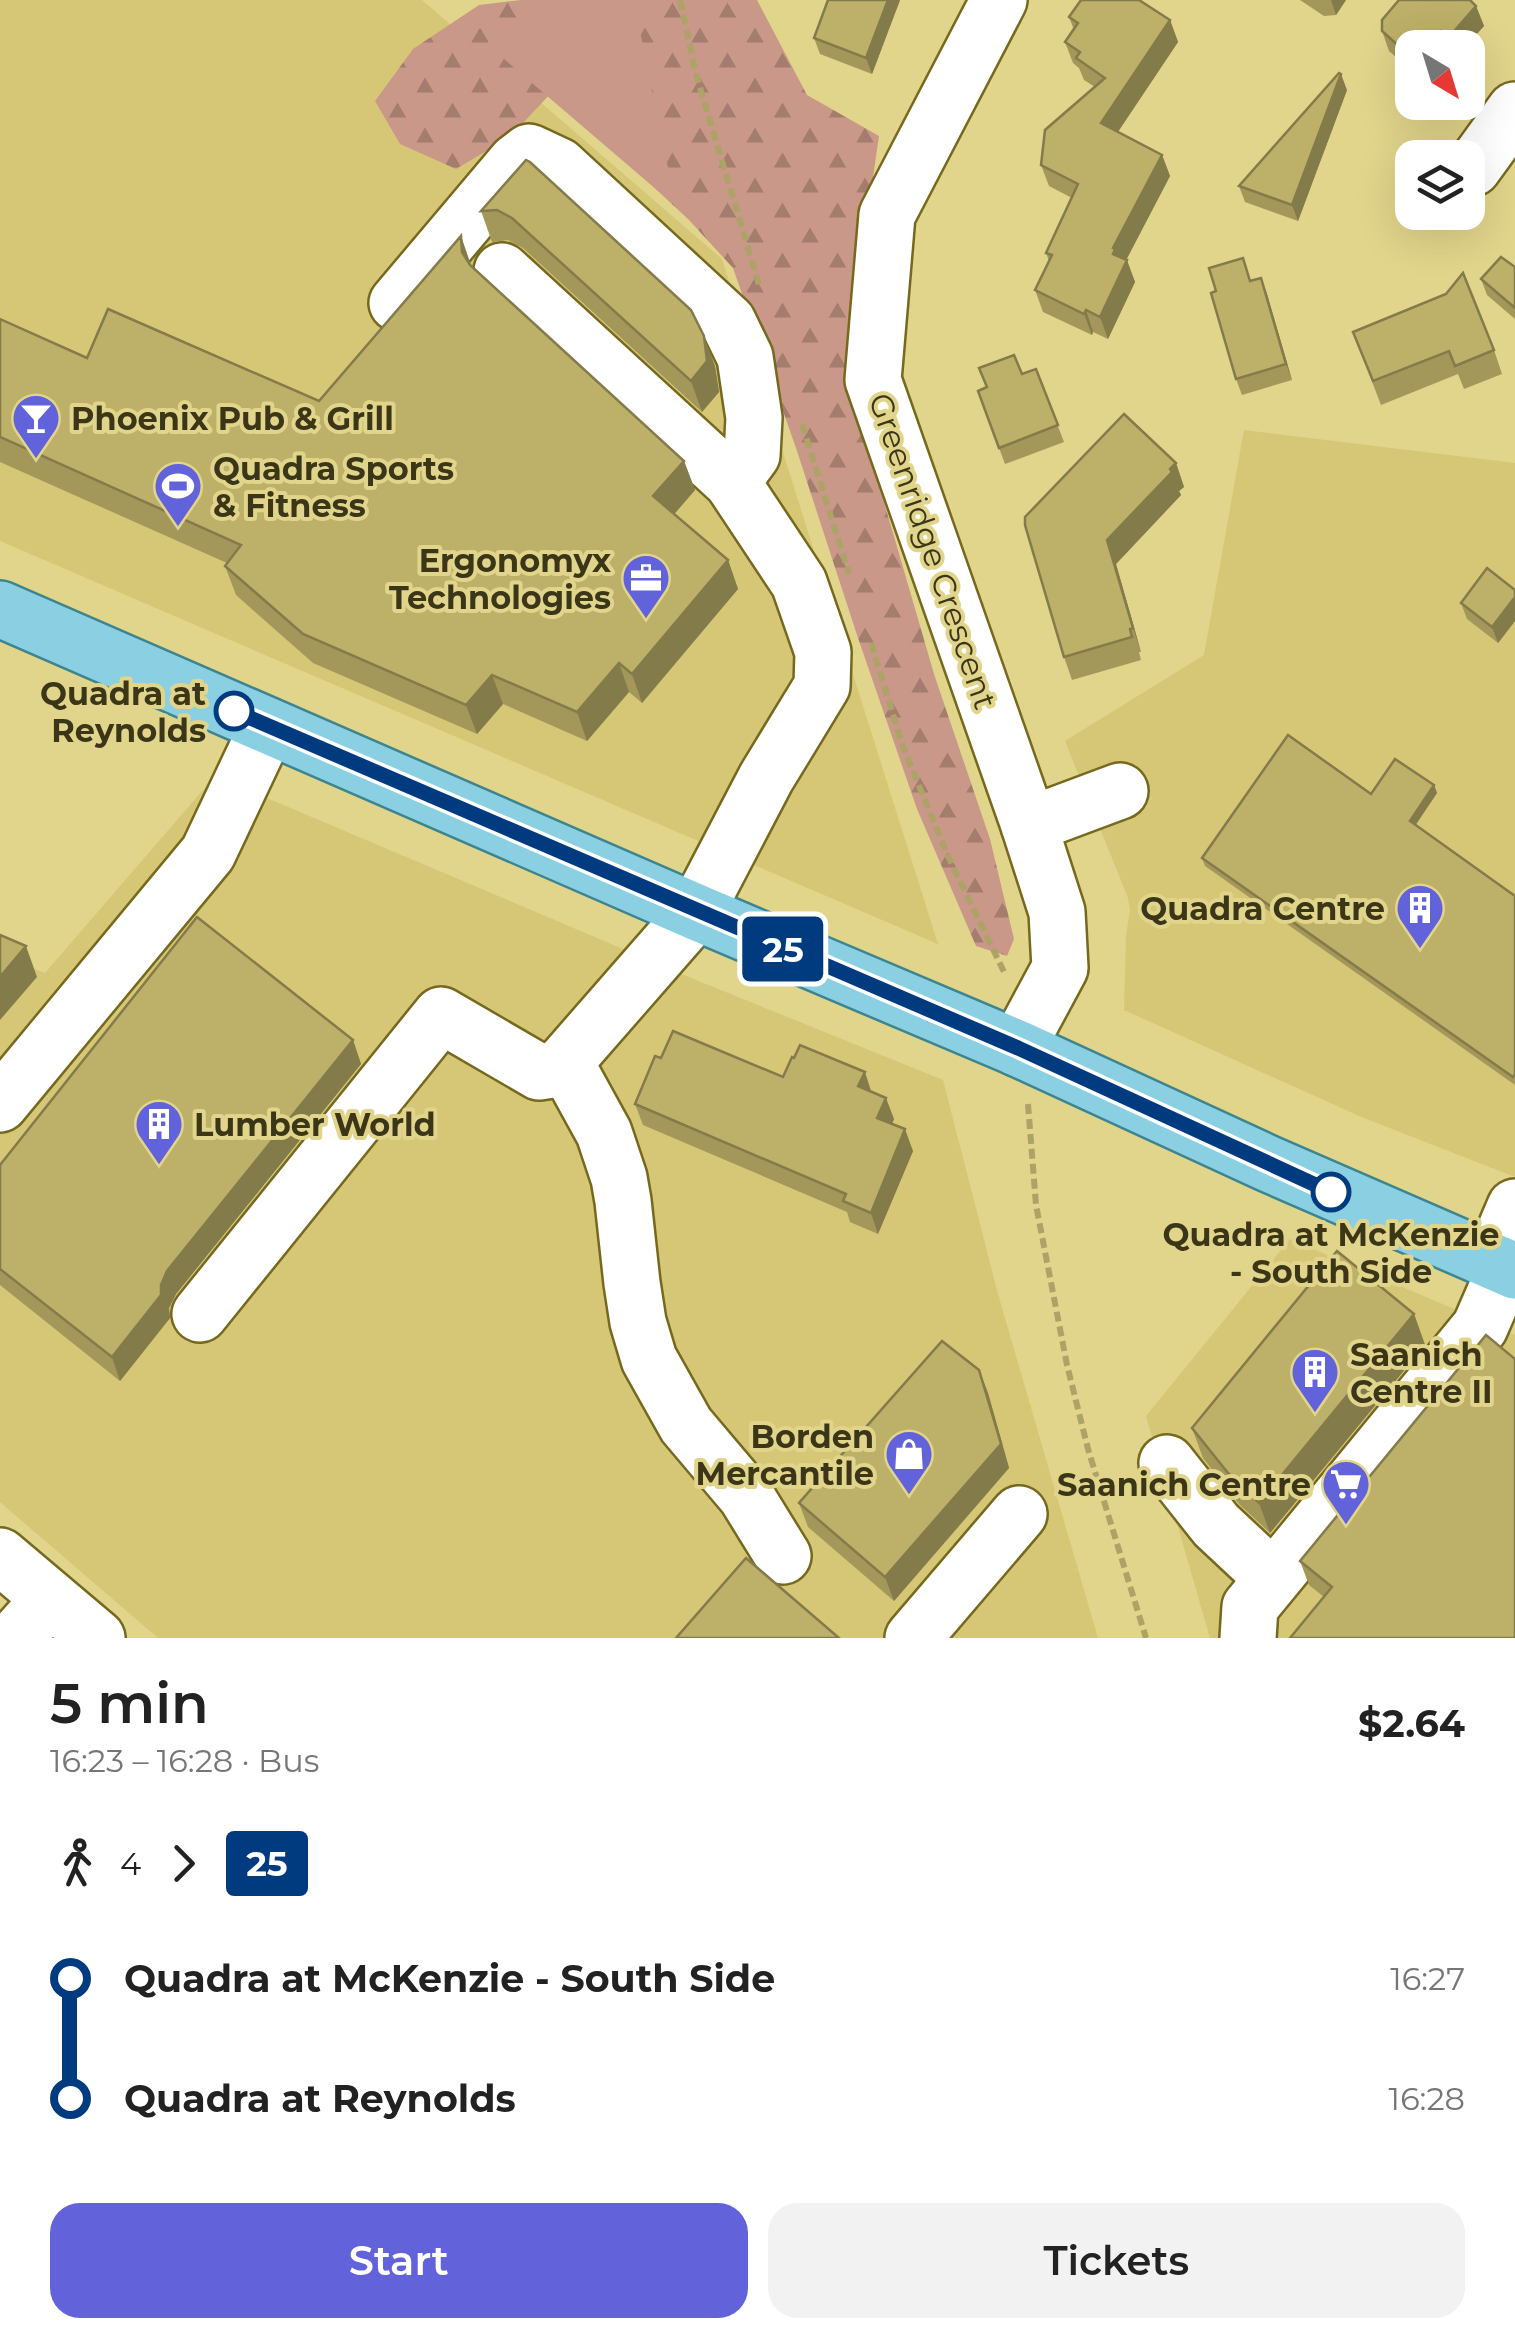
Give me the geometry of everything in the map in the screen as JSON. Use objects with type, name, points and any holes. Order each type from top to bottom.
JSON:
[{"type":"main road","points":[[0,610],[696,912],[1022,1068],[1268,1164],[1504,1266]]},
{"type":"street","name":"Greenridge Crescent","points":[[999,0],[887,215],[873,380],[1057,912],[1060,968],[1022,1068]]},
{"type":"street","points":[[1485,151],[1515,110]]},
{"type":"street","points":[[397,302],[516,162],[528,152],[559,166],[728,322],[745,357],[754,418],[752,455],[732,482]]},
{"type":"street","points":[[200,1314],[441,1016],[539,1072],[558,1069],[565,1062],[696,912],[766,778],[822,686],[823,652],[799,584],[732,482],[502,271]]},
{"type":"street","points":[[0,1104],[208,852],[268,726]]},
{"type":"street","points":[[1029,825],[1120,792]]},
{"type":"street","points":[[565,1062],[604,1132],[619,1178],[638,1322],[649,1358],[686,1425],[746,1496],[783,1556]]},
{"type":"street","points":[[1248,1638],[1250,1607],[1480,1327],[1504,1266],[1515,1207]]},
{"type":"street","points":[[1166,1463],[1216,1525],[1263,1569]]},
{"type":"street","points":[[913,1638],[1019,1514]]},
{"type":"street","points":[[0,1556],[33,1619],[97,1638]]},
{"type":"path","points":[[680,0],[696,74],[764,301]]},
{"type":"path","points":[[799,414],[851,580]]},
{"type":"path","points":[[868,636],[903,747],[948,856],[1011,987]]},
{"type":"path","points":[[1022,1068],[1036,1205],[1066,1366],[1146,1638]]},
{"type":"shaded area","points":[[0,0],[422,0],[722,259],[938,944],[0,541]]},
{"type":"shaded area","points":[[1244,430],[1515,463],[1515,1177],[1359,1116],[1124,1010],[1128,898],[1065,741],[1204,655]]},
{"type":"shaded area","points":[[215,776],[943,1080],[998,1294],[1098,1638],[158,1638],[0,1502],[0,955],[45,973]]},
{"type":"shaded area","name":"Saanich Centre","points":[[1290,1239],[1515,1335],[1515,1638],[1210,1638],[1146,1416]]},
{"type":"green space","points":[[521,0],[757,0],[807,95],[879,136],[850,385],[934,674],[990,839],[1014,939],[1007,956],[976,946],[917,809],[733,268],[689,220],[552,92],[510,137],[456,169],[400,144],[375,101],[413,49],[479,5]]},
{"type":"green space","points":[[527,0],[634,0],[678,208],[504,59]]},
{"type":"building","points":[[828,0],[888,0],[866,58],[814,38]]},
{"type":"building","points":[[1081,0],[1139,0],[1170,20],[1101,123],[1162,155],[1113,248],[1113,254],[1127,260],[1100,317],[1086,310],[1084,314],[1035,290],[1052,255],[1046,253],[1078,184],[1041,165],[1045,130],[1105,78],[1076,58],[1080,52],[1065,42],[1078,23],[1069,17]]},
{"type":"building","points":[[1399,0],[1470,0],[1476,6],[1455,30],[1395,30],[1395,43],[1382,31],[1382,20]]},
{"type":"building","points":[[1339,73],[1292,205],[1239,186]]},
{"type":"building","points":[[526,160],[691,310],[704,336],[707,361],[691,381],[512,218],[497,210],[481,211]]},
{"type":"building","points":[[461,236],[462,252],[470,265],[684,461],[653,496],[728,560],[632,674],[619,663],[577,712],[492,675],[466,705],[303,634],[225,566],[241,545],[0,437],[0,319],[87,358],[108,309],[319,401]]},
{"type":"building","points":[[1501,257],[1515,267],[1515,308],[1481,279]]},
{"type":"building","points":[[1243,258],[1250,281],[1261,278],[1286,364],[1236,379],[1211,293],[1216,291],[1209,268]]},
{"type":"building","points":[[1463,273],[1494,350],[1455,366],[1449,351],[1373,381],[1353,332],[1446,294]]},
{"type":"building","points":[[1014,355],[1022,374],[1036,369],[1058,425],[999,448],[978,391],[987,387],[979,368]]},
{"type":"building","points":[[1124,414],[1176,463],[1170,469],[1172,472],[1107,540],[1133,628],[1132,637],[1064,657],[1025,517]]},
{"type":"building","points":[[1487,568],[1515,590],[1515,597],[1492,627],[1461,603]]},
{"type":"building","name":"Quadra Centre","points":[[1288,735],[1371,794],[1395,759],[1434,785],[1410,821],[1515,896],[1513,1077],[1202,858]]},
{"type":"building","name":"Lumber World","points":[[197,917],[353,1040],[167,1271],[161,1295],[112,1357],[0,1269],[0,1165]]},
{"type":"building","points":[[0,935],[26,946],[0,977]]},
{"type":"building","points":[[673,1031],[783,1077],[800,1045],[865,1072],[858,1086],[886,1098],[877,1118],[905,1129],[871,1213],[843,1201],[846,1194],[635,1104],[655,1056],[661,1058]]},
{"type":"building","points":[[1337,1251],[1414,1314],[1259,1503],[1228,1473],[1192,1428]]},
{"type":"building","points":[[1486,1335],[1515,1359],[1515,1638],[1290,1638],[1332,1587],[1300,1561]]},
{"type":"building","name":"Borden Mercantile","points":[[942,1341],[979,1370],[1001,1444],[885,1577],[799,1503]]},
{"type":"building","points":[[746,1558],[839,1638],[676,1638]]},
{"type":"bus line","name":"25","points":[[234,711],[1018,1048],[1331,1192]]},
{"type":"place","name":"Phoenix Pub & Grill","points":[[36,460]]},
{"type":"place","name":"Quadra Sports & Fitness","points":[[178,528]]},
{"type":"place","name":"Ergonomyx Technologies","points":[[646,620]]},
{"type":"place","name":"Quadra at Reynolds","points":[[234,711]]},
{"type":"place","name":"Quadra Centre","points":[[1420,950]]},
{"type":"place","name":"Lumber World","points":[[159,1166]]},
{"type":"place","name":"Quadra at McKenzie - South Side","points":[[1331,1192]]},
{"type":"place","name":"Saanich Centre II","points":[[1315,1414]]},
{"type":"place","name":"Borden Mercantile","points":[[909,1496]]},
{"type":"place","name":"Saanich Centre","points":[[1346,1526]]}]
